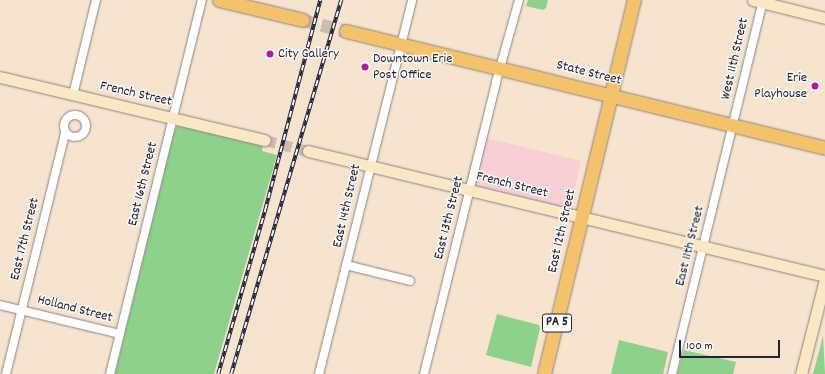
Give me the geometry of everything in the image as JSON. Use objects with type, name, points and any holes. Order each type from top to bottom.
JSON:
[{"type":"main road","points":[[218,0],[303,20]]},
{"type":"main road","name":"PA 5","points":[[611,95],[634,0]]},
{"type":"main road","points":[[759,1],[825,18]]},
{"type":"main road","name":"State Street","points":[[346,31],[825,148]]},
{"type":"main road","name":"French Street","points":[[0,77],[265,140]]},
{"type":"main road","name":"East 12th Street","points":[[544,374],[611,95]]},
{"type":"main road","name":"French Street","points":[[308,151],[825,278]]},
{"type":"main road","points":[[801,374],[825,278]]},
{"type":"street","points":[[73,94],[96,0]]},
{"type":"street","name":"East 16th Street","points":[[110,374],[202,0]]},
{"type":"street","name":"East 14th Street","points":[[319,374],[412,0]]},
{"type":"street","name":"East 13th Street","points":[[424,374],[469,190],[519,0]]},
{"type":"street","name":"West 11th Street","points":[[733,125],[759,1]]},
{"type":"street","name":"East 11th Street","points":[[672,374],[733,125]]},
{"type":"street","name":"East 17th Street","points":[[6,374],[65,134]]},
{"type":"street","points":[[346,265],[410,281]]},
{"type":"street","name":"Holland Street","points":[[0,305],[120,334]]},
{"type":"shaded area","points":[[486,138],[581,161],[571,206],[566,209],[475,186]]},
{"type":"green space","points":[[528,0],[548,0],[546,8],[543,10],[526,6]]},
{"type":"green space","points":[[177,126],[263,146],[262,151],[277,155],[214,374],[115,374],[174,131]]},
{"type":"green space","points":[[497,314],[539,325],[540,328],[531,367],[486,355]]},
{"type":"green space","points":[[823,335],[825,374],[813,374],[821,344]]},
{"type":"green space","points":[[619,340],[668,352],[663,374],[611,374]]},
{"type":"green space","points":[[684,350],[736,362],[733,374],[677,374]]},
{"type":"tunnel","points":[[303,20],[346,31]]},
{"type":"tunnel","points":[[265,140],[308,151]]},
{"type":"railway","points":[[218,374],[265,210],[320,0]]},
{"type":"railway","points":[[231,374],[341,0]]},
{"type":"place","name":"City Gallery","points":[[270,54]]},
{"type":"place","name":"Downtown Erie Post Office","points":[[365,67]]},
{"type":"place","name":"Erie Playhouse","points":[[815,86]]}]
